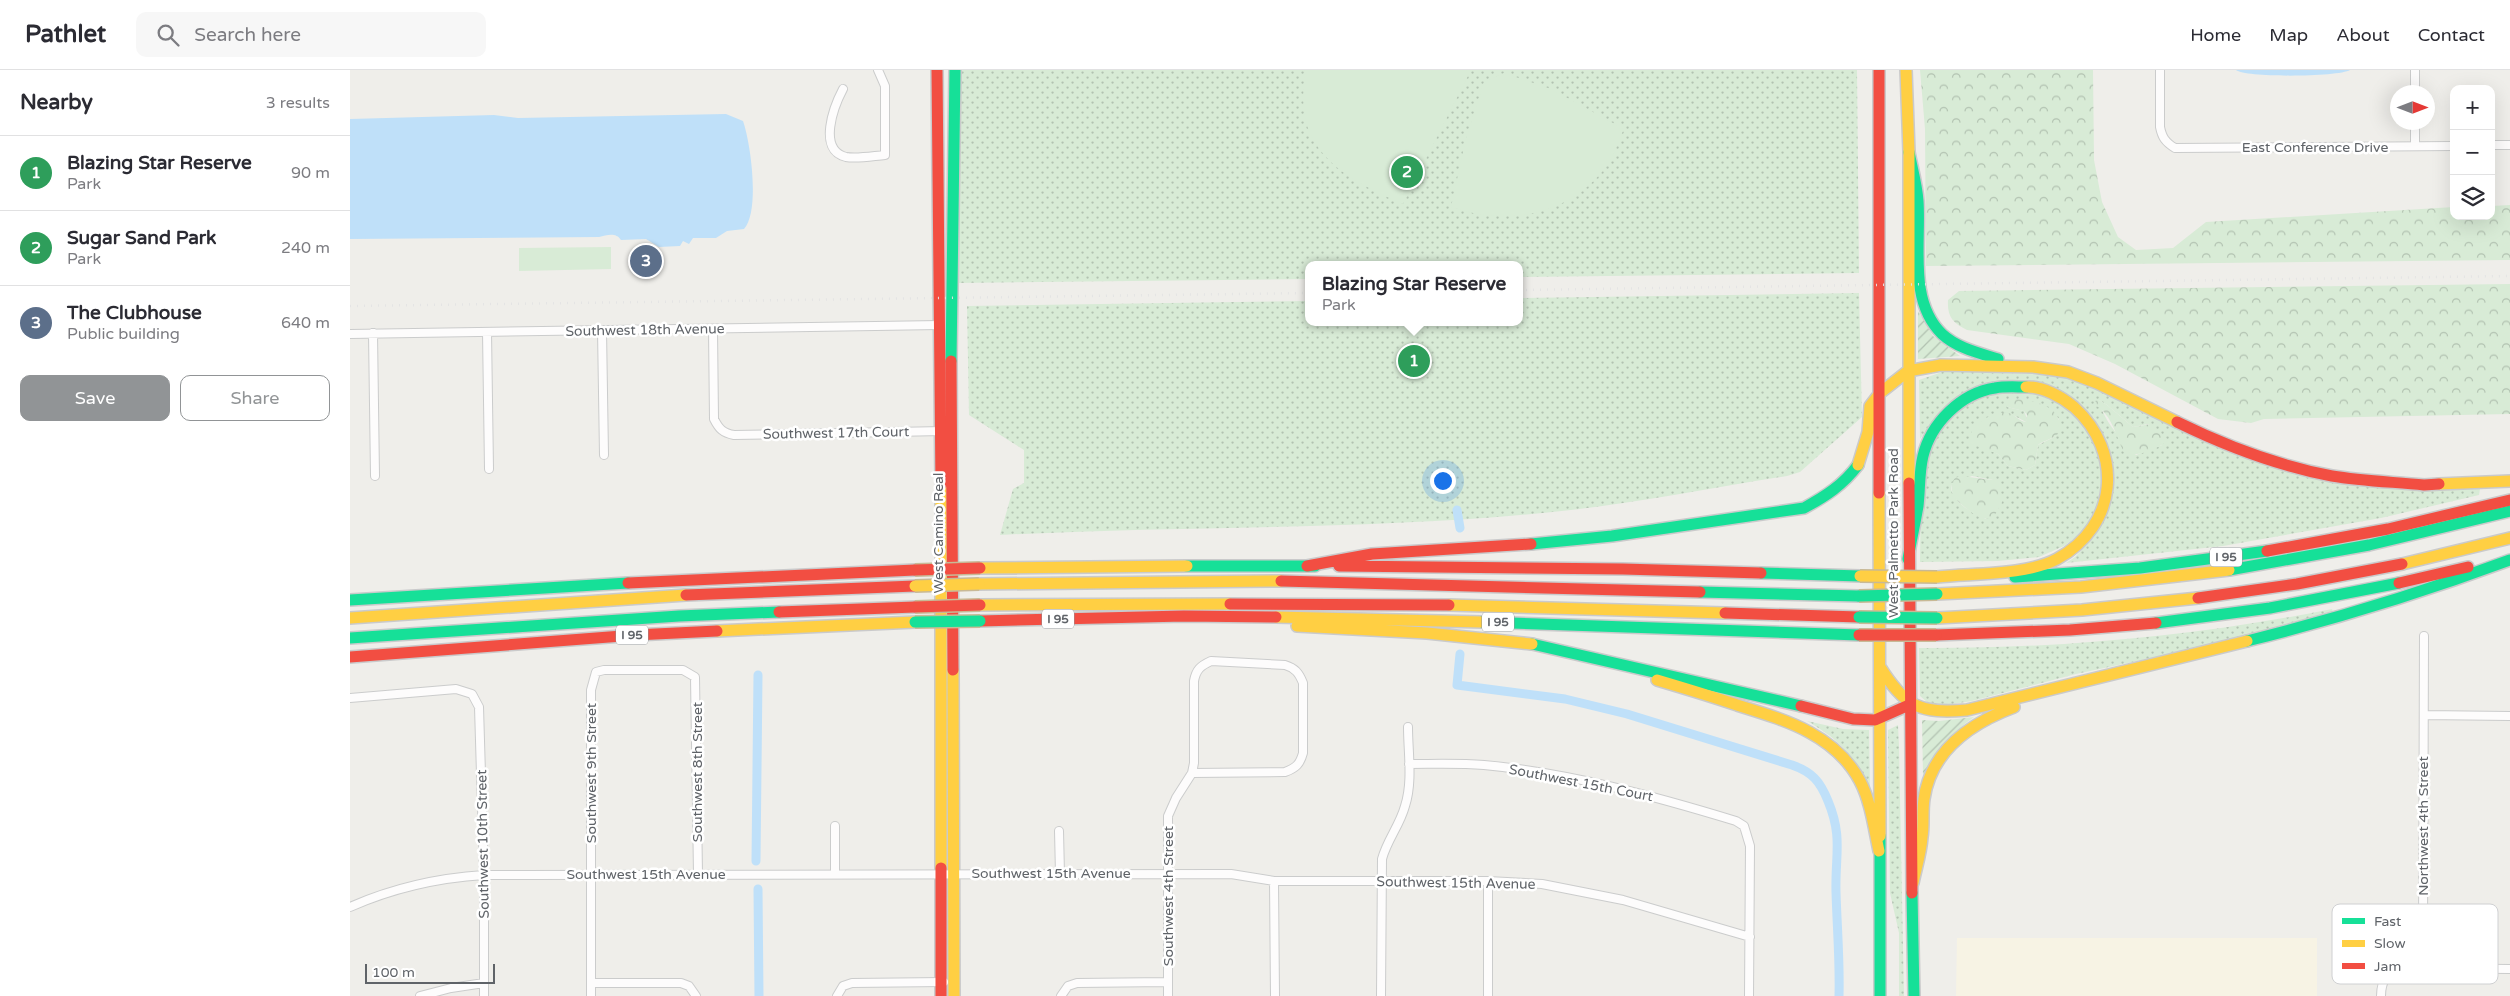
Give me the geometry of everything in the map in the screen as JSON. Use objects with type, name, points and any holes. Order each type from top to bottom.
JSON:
[{"type":"main road","name":"West Camino Real","points":[[937,70],[941,431],[941,996]]},
{"type":"main road","name":"West Camino Real","points":[[954,996],[951,298],[955,70]]},
{"type":"main road","name":"West Palmetto Park Road","points":[[1879,70],[1880,996]]},
{"type":"main road","name":"West Palmetto Park Road","points":[[1906,70],[1909,152],[1909,705],[1914,996]]},
{"type":"main road","points":[[1909,152],[1918,200],[1919,293],[1928,316],[1943,335],[1965,349],[2033,367]]},
{"type":"main road","points":[[1307,566],[1372,554],[1502,547],[1612,536],[1775,514],[1804,508],[1830,494],[1848,478],[1858,465],[1868,432],[1870,406],[1880,393],[1908,371],[1952,364],[2033,367],[2068,372],[2084,377],[2208,436],[2290,466],[2354,479],[2399,483],[2458,484],[2510,481]]},
{"type":"main road","points":[[1908,558],[1918,503],[1920,462],[1936,427],[1954,407],[1984,391],[2013,385],[2048,390],[2078,408],[2090,422],[2100,439],[2107,457],[2109,474],[2108,492],[2103,510],[2089,534],[2066,554],[2041,564],[1937,577]]},
{"type":"main road","name":"I 95","points":[[350,600],[679,580],[980,568],[1307,566],[1623,569],[1970,578],[2066,574],[2174,564],[2282,549],[2406,525],[2510,500]]},
{"type":"main road","points":[[350,618],[654,597],[979,584],[1307,581],[1859,596],[1959,594],[2081,587],[2207,572],[2377,542],[2510,511]]},
{"type":"main road","points":[[1936,621],[2058,613],[2219,597],[2376,570],[2510,538]]},
{"type":"main road","points":[[1880,667],[1895,692],[1909,705],[1937,711],[1967,710],[2314,624],[2449,583],[2510,558]]},
{"type":"main road","name":"I 95","points":[[350,657],[635,635],[915,622],[1214,616],[1365,618],[1859,635],[2042,632],[2168,621],[2286,605],[2415,580],[2510,558]]},
{"type":"main road","points":[[1959,594],[2066,574]]},
{"type":"main road","points":[[350,638],[669,617],[915,607],[1368,603],[1859,617],[1936,621],[2042,632]]},
{"type":"main road","points":[[1137,619],[1228,626],[1328,627],[1482,637],[1526,643],[1615,662],[1841,718],[1865,721],[1880,718],[1909,705]]},
{"type":"main road","points":[[1615,662],[1647,677],[1782,718],[1819,735],[1843,757],[1861,783],[1870,810],[1879,851]]},
{"type":"main road","points":[[1913,883],[1923,832],[1925,793],[1937,761],[1951,743],[1970,727],[1995,713],[2117,672]]},
{"type":"street","points":[[843,90],[832,110],[830,140],[836,154],[848,157],[885,155],[884,86],[878,70]]},
{"type":"street","name":"East Conference Drive","points":[[2160,70],[2160,127],[2162,136],[2167,143],[2176,148],[2450,146]]},
{"type":"street","points":[[2415,70],[2415,85]]},
{"type":"street","points":[[2415,130],[2415,146]]},
{"type":"street","points":[[2495,146],[2510,145]]},
{"type":"street","name":"Southwest 18th Avenue","points":[[350,334],[940,325]]},
{"type":"street","name":"Southwest 17th Court","points":[[713,329],[714,419],[721,430],[734,435],[953,431]]},
{"type":"street","points":[[602,330],[604,455]]},
{"type":"street","points":[[487,332],[489,468]]},
{"type":"street","points":[[373,334],[375,476]]},
{"type":"street","name":"Northwest 4th Street","points":[[2423,904],[2424,636]]},
{"type":"street","points":[[1211,661],[1275,664],[1293,668],[1300,674],[1303,683],[1303,753],[1300,762],[1294,769],[1285,772],[1192,772],[1194,763],[1194,681],[1196,672],[1202,665],[1211,661]]},
{"type":"street","name":"Southwest 8th Street","points":[[596,672],[604,670],[683,670],[695,677],[698,874]]},
{"type":"street","name":"Southwest 9th Street","points":[[591,996],[591,690],[596,672]]},
{"type":"street","name":"Southwest 10th Street","points":[[350,698],[456,689],[472,694],[479,707],[484,875],[484,996]]},
{"type":"street","points":[[2424,715],[2510,716]]},
{"type":"street","points":[[1381,996],[1381,881],[1384,851],[1406,804],[1408,728]]},
{"type":"street","name":"Southwest 15th Court","points":[[1408,764],[1483,765],[1507,768],[1620,788],[1736,821],[1747,831],[1750,846],[1750,937]]},
{"type":"street","name":"Southwest 4th Street","points":[[1168,996],[1168,816],[1176,798],[1192,772]]},
{"type":"street","points":[[835,826],[835,874]]},
{"type":"street","points":[[1058,831],[1060,874]]},
{"type":"street","name":"Southwest 15th Avenue","points":[[350,907],[408,886],[458,877],[484,875],[1231,874],[1274,881],[1488,881],[1542,884],[1594,894],[1750,937]]},
{"type":"street","points":[[1274,881],[1275,996]]},
{"type":"street","points":[[1488,881],[1488,996]]},
{"type":"street","points":[[1749,996],[1750,937]]},
{"type":"street","points":[[839,993],[852,983],[954,981]]},
{"type":"street","points":[[1062,995],[1068,986],[1077,983],[1168,982]]},
{"type":"street","points":[[420,996],[451,988],[484,983]]},
{"type":"street","points":[[591,983],[680,983],[694,993]]},
{"type":"shaded area","points":[[1957,938],[2317,938],[2317,996],[1956,996]]},
{"type":"green space","points":[[957,70],[1857,70],[1859,273],[1523,277],[1523,261],[1305,261],[1305,279],[956,283]]},
{"type":"green space","points":[[1305,70],[1466,70],[1468,76],[1403,204],[1363,185],[1339,169],[1318,148],[1308,128],[1304,112]]},
{"type":"green space","points":[[1920,70],[2093,70],[2094,160],[2102,202],[2118,237],[2136,250],[2173,248],[2206,222],[2450,207],[2450,220],[2495,220],[2495,206],[2510,205],[2510,260],[1926,266],[1925,129]]},
{"type":"green space","points":[[1504,73],[1551,89],[1624,129],[1610,161],[1595,179],[1578,194],[1559,205],[1539,212],[1495,216],[1451,207],[1466,138],[1484,82]]},
{"type":"green space","points":[[611,247],[611,269],[519,271],[519,248]]},
{"type":"green space","points":[[2510,284],[2510,414],[2264,419],[2251,423],[2218,419],[2115,364],[2069,344],[1967,330],[1952,319],[1948,306],[1948,300],[1959,291]]},
{"type":"green space","points":[[1859,293],[1862,417],[1800,472],[1787,476],[1598,507],[1500,517],[1357,525],[1000,535],[1013,489],[1024,483],[1024,450],[969,415],[967,306],[1305,301],[1305,326],[1523,326],[1523,298]]},
{"type":"green space","points":[[1918,311],[1933,336],[1960,356],[1918,359]]},
{"type":"green space","points":[[1945,371],[2058,375],[2353,485],[2398,489],[2480,489],[2479,495],[2381,518],[2223,546],[2066,563],[2075,557],[2094,537],[2110,449],[2094,418],[2027,381],[1943,409],[1920,439],[1919,380]],"holes":[[[2099,400],[2133,427],[2148,424],[2162,445],[2136,455],[2109,423]]]},
{"type":"green space","points":[[1998,392],[2034,393],[2067,407],[2093,436],[2103,474],[2097,508],[2086,527],[2075,538],[2064,546],[2039,557],[1998,561],[1920,562],[1921,488],[1936,434],[1967,404]],"holes":[[[2011,399],[2046,407],[2059,419],[2056,436],[2038,445],[2035,465],[2026,470],[2008,466],[1998,454],[1977,444],[2011,414],[2026,422],[2027,419],[2024,411],[2007,407]],[[1972,476],[1993,480],[1986,519],[1963,506],[1951,490],[1951,484]]]},
{"type":"green space","points":[[2007,400],[2041,404],[2054,412],[2060,425],[2060,431],[2056,436],[2038,445],[2035,465],[2026,470],[2008,466],[1998,454],[1969,443],[1970,436],[1978,424],[1998,413],[2012,414],[2026,422],[2027,415],[2024,411],[2007,407]]},
{"type":"green space","points":[[2099,400],[2133,427],[2151,424],[2168,440],[2148,452],[2125,454],[2110,421],[2101,409],[2095,405],[2095,401]]},
{"type":"green space","points":[[1961,476],[1993,480],[2000,486],[2002,502],[1994,517],[1989,519],[1978,516],[1953,497],[1951,484],[1955,478]]},
{"type":"green space","points":[[2332,609],[2334,615],[2203,647],[2076,674],[1972,701],[1946,705],[1927,702],[1920,696],[1919,648],[2023,646],[2127,639],[2230,627]]},
{"type":"green space","points":[[1974,717],[1944,743],[1923,776],[1922,720],[1939,721]]},
{"type":"green space","points":[[1807,721],[1843,729],[1869,730],[1870,789],[1845,749]]},
{"type":"green space","points":[[1898,725],[1904,996],[1899,996],[1899,933],[1890,893],[1888,730]]},
{"type":"water","points":[[2236,70],[2350,70],[2329,74],[2293,76],[2243,73]]},
{"type":"water","points":[[726,114],[743,121],[749,145],[753,193],[749,220],[744,229],[727,231],[716,238],[693,238],[689,244],[683,241],[680,246],[659,247],[646,239],[621,240],[617,236],[611,235],[599,237],[350,239],[350,119],[494,115],[518,118]]},
{"type":"waterway","points":[[1457,510],[1460,528]]},
{"type":"waterway","points":[[1460,654],[1457,685],[1565,699],[1627,714],[1792,765],[1810,774],[1822,788],[1828,801],[1833,814],[1837,836],[1836,892],[1839,996]]},
{"type":"waterway","points":[[756,861],[758,675]]},
{"type":"waterway","points":[[758,889],[759,996]]},
{"type":"railway","points":[[1523,290],[2510,276]]},
{"type":"railway","points":[[350,306],[1305,293]]},
{"type":"traffic: fast","points":[[951,361],[955,70]]},
{"type":"traffic: fast","points":[[1909,152],[1916,183],[1918,271],[1924,305],[1931,321],[1948,339],[1968,350],[1998,359]]},
{"type":"traffic: fast","points":[[1908,559],[1918,506],[1923,456],[1927,444],[1940,421],[1959,403],[1982,391],[1995,388],[2026,387]]},
{"type":"traffic: fast","points":[[1531,544],[1612,536],[1804,508],[1834,490],[1858,465]]},
{"type":"traffic: fast","points":[[2229,570],[2369,545],[2510,511]]},
{"type":"traffic: fast","points":[[2015,577],[2140,568],[2267,551]]},
{"type":"traffic: fast","points":[[2247,641],[2314,624],[2380,604],[2510,560]]},
{"type":"traffic: fast","points":[[1187,566],[1315,566]]},
{"type":"traffic: fast","points":[[1761,573],[1860,576]]},
{"type":"traffic: fast","points":[[350,600],[628,583]]},
{"type":"traffic: fast","points":[[2156,623],[2270,608],[2399,583]]},
{"type":"traffic: fast","points":[[1700,592],[1859,596]]},
{"type":"traffic: fast","points":[[1859,596],[1937,594]]},
{"type":"traffic: fast","points":[[350,638],[679,616],[779,612]]},
{"type":"traffic: fast","points":[[1859,617],[1937,618]]},
{"type":"traffic: fast","points":[[915,622],[980,621]]},
{"type":"traffic: fast","points":[[1482,622],[1859,635]]},
{"type":"traffic: fast","points":[[1532,644],[1801,706]]},
{"type":"traffic: fast","points":[[1880,836],[1880,996]]},
{"type":"traffic: fast","points":[[1912,893],[1914,996]]},
{"type":"traffic: slow","points":[[1906,70],[1909,152],[1909,483]]},
{"type":"traffic: slow","points":[[1858,465],[1868,432],[1870,406],[1880,393],[1908,371],[1941,365],[2033,367],[2068,372],[2097,383],[2177,422]]},
{"type":"traffic: slow","points":[[1937,577],[2014,571],[2057,559],[2077,545],[2092,528],[2102,508],[2107,488],[2107,466],[2101,445],[2090,425],[2074,407],[2064,400],[2045,390],[2026,387]]},
{"type":"traffic: slow","points":[[2439,484],[2510,481]]},
{"type":"traffic: slow","points":[[941,485],[941,868]]},
{"type":"traffic: slow","points":[[1879,493],[1880,836]]},
{"type":"traffic: slow","points":[[2402,564],[2510,538]]},
{"type":"traffic: slow","points":[[980,568],[1187,566]]},
{"type":"traffic: slow","points":[[1937,594],[2081,587],[2229,570]]},
{"type":"traffic: slow","points":[[1860,576],[1937,577]]},
{"type":"traffic: slow","points":[[979,584],[1281,581]]},
{"type":"traffic: slow","points":[[915,586],[979,584]]},
{"type":"traffic: slow","points":[[350,618],[686,595]]},
{"type":"traffic: slow","points":[[1937,618],[2082,610],[2198,598]]},
{"type":"traffic: slow","points":[[980,605],[1230,604]]},
{"type":"traffic: slow","points":[[1449,605],[1725,613]]},
{"type":"traffic: slow","points":[[1276,617],[1482,622]]},
{"type":"traffic: slow","points":[[717,631],[915,622]]},
{"type":"traffic: slow","points":[[1297,626],[1427,633],[1532,644]]},
{"type":"traffic: slow","points":[[1880,667],[1898,691],[1915,705],[1937,711],[1967,710],[2247,641]]},
{"type":"traffic: slow","points":[[953,670],[954,996]]},
{"type":"traffic: slow","points":[[1657,680],[1790,723],[1823,740],[1850,765],[1860,781],[1870,806],[1879,851]]},
{"type":"traffic: slow","points":[[1913,883],[1920,855],[1924,799],[1928,782],[1935,766],[1944,753],[1968,730],[2014,707]]},
{"type":"traffic: jam","points":[[937,70],[941,485]]},
{"type":"traffic: jam","points":[[1879,70],[1879,493]]},
{"type":"traffic: jam","points":[[951,361],[953,670]]},
{"type":"traffic: jam","points":[[2177,422],[2253,454],[2312,472],[2366,480],[2424,485],[2439,484]]},
{"type":"traffic: jam","points":[[1909,483],[1912,893]]},
{"type":"traffic: jam","points":[[2267,551],[2388,529],[2510,500]]},
{"type":"traffic: jam","points":[[1307,566],[1372,554],[1531,544]]},
{"type":"traffic: jam","points":[[2198,598],[2297,584],[2402,564]]},
{"type":"traffic: jam","points":[[1339,566],[1623,569],[1761,573]]},
{"type":"traffic: jam","points":[[2399,583],[2468,567]]},
{"type":"traffic: jam","points":[[915,570],[980,568]]},
{"type":"traffic: jam","points":[[628,583],[915,570]]},
{"type":"traffic: jam","points":[[1281,581],[1700,592]]},
{"type":"traffic: jam","points":[[686,595],[915,586]]},
{"type":"traffic: jam","points":[[1230,604],[1449,605]]},
{"type":"traffic: jam","points":[[915,607],[980,605]]},
{"type":"traffic: jam","points":[[779,612],[915,607]]},
{"type":"traffic: jam","points":[[1725,613],[1859,617]]},
{"type":"traffic: jam","points":[[980,621],[1184,616],[1276,617]]},
{"type":"traffic: jam","points":[[1936,635],[2070,630],[2156,623]]},
{"type":"traffic: jam","points":[[350,657],[635,635],[717,631]]},
{"type":"traffic: jam","points":[[1859,635],[1936,635]]},
{"type":"traffic: jam","points":[[1801,706],[1853,719],[1875,720],[1909,705]]},
{"type":"traffic: jam","points":[[941,868],[941,996]]},
{"type":"place","name":"Sugar Sand Park","points":[[1407,172]]},
{"type":"place","name":"The Clubhouse","points":[[646,261]]},
{"type":"place","name":"Blazing Star Reserve","points":[[1414,361]]}]
